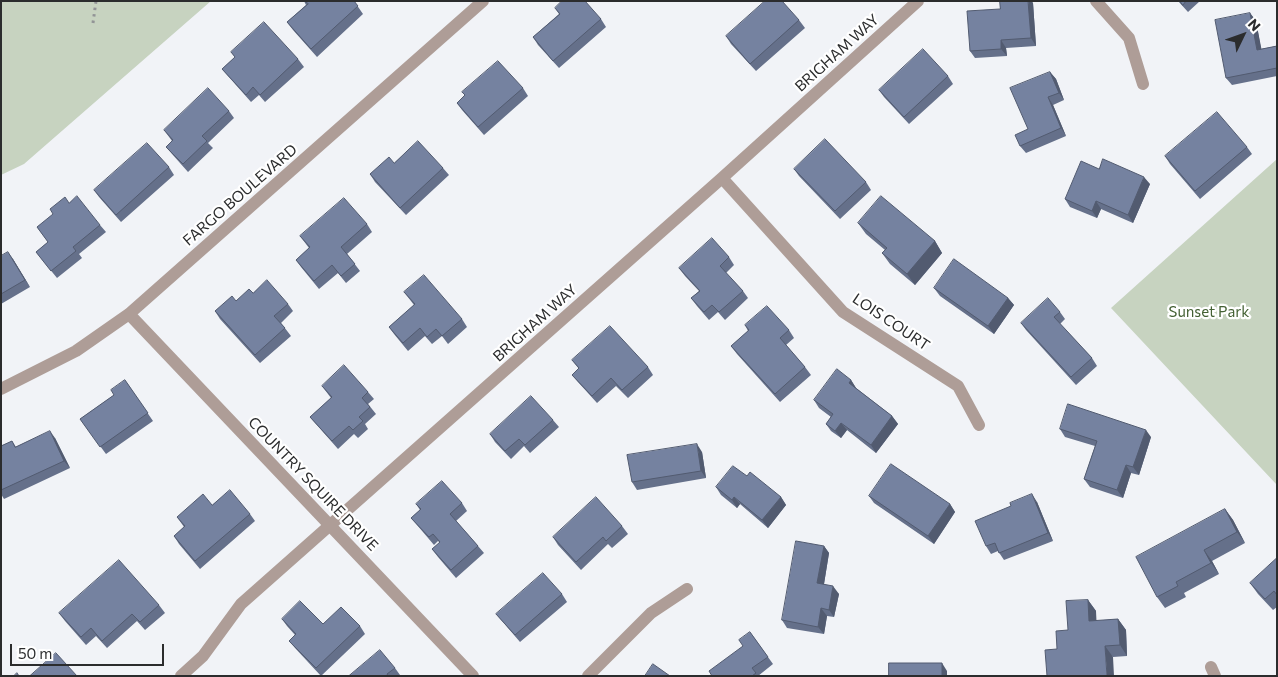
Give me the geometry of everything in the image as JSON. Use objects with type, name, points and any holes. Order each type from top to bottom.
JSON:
[{"type":"street","name":"FARGO BOULEVARD","points":[[1,389],[76,351],[129,314],[483,1]]},
{"type":"street","name":"BRIGHAM WAY","points":[[181,676],[203,656],[241,604],[722,178],[918,1]]},
{"type":"street","points":[[1096,1],[1129,38],[1143,84]]},
{"type":"street","name":"LOIS COURT","points":[[722,178],[842,312],[958,386],[979,425]]},
{"type":"street","name":"COUNTRY SQUIRE DRIVE","points":[[129,314],[473,676]]},
{"type":"street","points":[[588,676],[651,613],[687,589]]},
{"type":"path","points":[[93,23],[96,1]]},
{"type":"green space","points":[[1,1],[211,1],[24,164],[1,175]]},
{"type":"green space","name":"Sunset Park","points":[[1277,159],[1277,485],[1111,308]]},
{"type":"building","points":[[305,1],[354,1],[358,6],[311,49],[287,22],[308,4]]},
{"type":"building","points":[[562,1],[585,1],[601,19],[553,61],[533,37],[560,14],[555,8]]},
{"type":"building","points":[[765,1],[782,1],[799,20],[750,64],[726,36]]},
{"type":"building","points":[[1000,1],[1028,1],[1031,38],[1001,40],[1001,49],[970,51],[967,11],[1000,9]]},
{"type":"building","points":[[1250,13],[1257,50],[1277,46],[1277,68],[1226,78],[1215,20]]},
{"type":"building","points":[[264,22],[298,59],[260,95],[253,87],[246,95],[222,69],[235,57],[231,52]]},
{"type":"building","points":[[923,49],[948,76],[904,117],[879,90]]},
{"type":"building","points":[[498,61],[523,88],[478,127],[457,103],[465,95],[462,92]]},
{"type":"building","points":[[1050,72],[1059,93],[1048,97],[1061,128],[1020,146],[1015,135],[1028,129],[1010,88]]},
{"type":"building","points":[[208,88],[229,111],[202,136],[207,141],[183,164],[166,147],[173,140],[164,130]]},
{"type":"building","points":[[1217,112],[1247,147],[1195,191],[1165,156]]},
{"type":"building","points":[[825,139],[866,182],[835,211],[794,169]]},
{"type":"building","points":[[418,141],[443,168],[400,208],[370,174],[389,157],[394,163]]},
{"type":"building","points":[[147,143],[169,167],[116,215],[94,190]]},
{"type":"building","points":[[1103,159],[1144,177],[1128,215],[1096,201],[1092,211],[1065,199],[1081,161],[1099,169]]},
{"type":"building","points":[[77,196],[100,225],[73,247],[76,251],[51,271],[36,252],[48,242],[37,227],[53,214],[50,209],[65,197],[69,203]]},
{"type":"building","points":[[881,196],[935,241],[907,274],[882,253],[887,248],[858,223]]},
{"type":"building","points":[[344,198],[367,224],[341,247],[355,264],[341,276],[332,265],[314,281],[296,260],[310,247],[300,236]]},
{"type":"building","points":[[712,238],[729,257],[720,266],[743,291],[719,312],[712,305],[704,312],[691,298],[700,291],[679,268]]},
{"type":"building","points":[[8,252],[25,280],[1,294],[1,256]]},
{"type":"building","points":[[954,259],[1008,298],[988,326],[934,288]]},
{"type":"building","points":[[424,275],[462,319],[442,336],[436,329],[427,337],[420,328],[403,343],[389,327],[415,304],[404,292]]},
{"type":"building","points":[[267,280],[288,304],[274,316],[285,328],[255,355],[215,311],[232,296],[236,301],[249,289],[253,293]]},
{"type":"building","points":[[1048,298],[1060,312],[1054,317],[1092,358],[1071,377],[1021,323]]},
{"type":"building","points":[[767,306],[789,330],[780,338],[805,367],[775,394],[731,346],[749,330],[745,325]]},
{"type":"building","points":[[610,326],[648,367],[622,390],[611,378],[592,396],[572,375],[579,368],[572,360]]},
{"type":"building","points":[[344,365],[368,392],[362,398],[370,407],[359,417],[363,421],[353,430],[349,426],[332,441],[310,417],[332,397],[322,386]]},
{"type":"building","points":[[837,369],[851,380],[849,383],[892,416],[871,445],[841,423],[835,431],[826,424],[833,414],[814,400]]},
{"type":"building","points":[[125,380],[148,413],[100,447],[80,419],[114,395],[111,390]]},
{"type":"building","points":[[531,396],[553,420],[525,445],[519,439],[505,451],[490,434]]},
{"type":"building","points":[[1068,404],[1146,430],[1133,467],[1126,465],[1117,490],[1084,479],[1097,441],[1060,429]]},
{"type":"building","points":[[50,431],[64,461],[1,490],[1,446],[12,441],[15,447]]},
{"type":"building","points":[[697,444],[701,471],[632,482],[627,455]]},
{"type":"building","points":[[891,464],[950,504],[928,536],[869,496]]},
{"type":"building","points":[[733,466],[747,476],[750,472],[781,497],[762,520],[734,497],[732,500],[716,487]]},
{"type":"building","points":[[442,481],[462,503],[450,514],[478,546],[451,570],[432,549],[440,542],[433,534],[429,537],[411,518],[421,509],[416,504]]},
{"type":"building","points":[[230,490],[250,514],[195,561],[174,536],[185,526],[177,517],[203,494],[212,505]]},
{"type":"building","points":[[1032,494],[1048,533],[999,553],[995,543],[986,546],[975,521],[1011,506],[1010,503]]},
{"type":"building","points":[[596,497],[622,526],[606,541],[603,537],[576,562],[553,537]]},
{"type":"building","points":[[1225,509],[1237,532],[1204,550],[1211,563],[1176,582],[1178,586],[1157,597],[1136,557]]},
{"type":"building","points":[[796,541],[824,546],[817,583],[833,586],[829,610],[821,608],[818,627],[782,620]]},
{"type":"building","points":[[1277,558],[1277,595],[1274,591],[1265,599],[1250,583]]},
{"type":"building","points":[[119,560],[159,605],[140,622],[132,614],[102,641],[91,628],[81,637],[59,613]]},
{"type":"building","points":[[543,573],[562,594],[515,635],[496,614]]},
{"type":"building","points":[[1088,600],[1089,621],[1118,619],[1120,645],[1105,646],[1107,676],[1047,676],[1045,650],[1057,649],[1056,631],[1068,630],[1066,601]]},
{"type":"building","points":[[300,601],[323,624],[341,607],[360,626],[316,668],[289,641],[296,634],[282,619]]},
{"type":"building","points":[[750,632],[768,657],[752,668],[756,673],[752,676],[712,676],[709,671],[743,646],[739,640]]},
{"type":"building","points":[[380,650],[395,668],[387,674],[388,676],[349,676]]},
{"type":"building","points":[[56,653],[77,676],[30,676]]},
{"type":"building","points":[[889,663],[942,663],[942,676],[889,676]]},
{"type":"building","points":[[653,664],[670,676],[645,676]]}]
